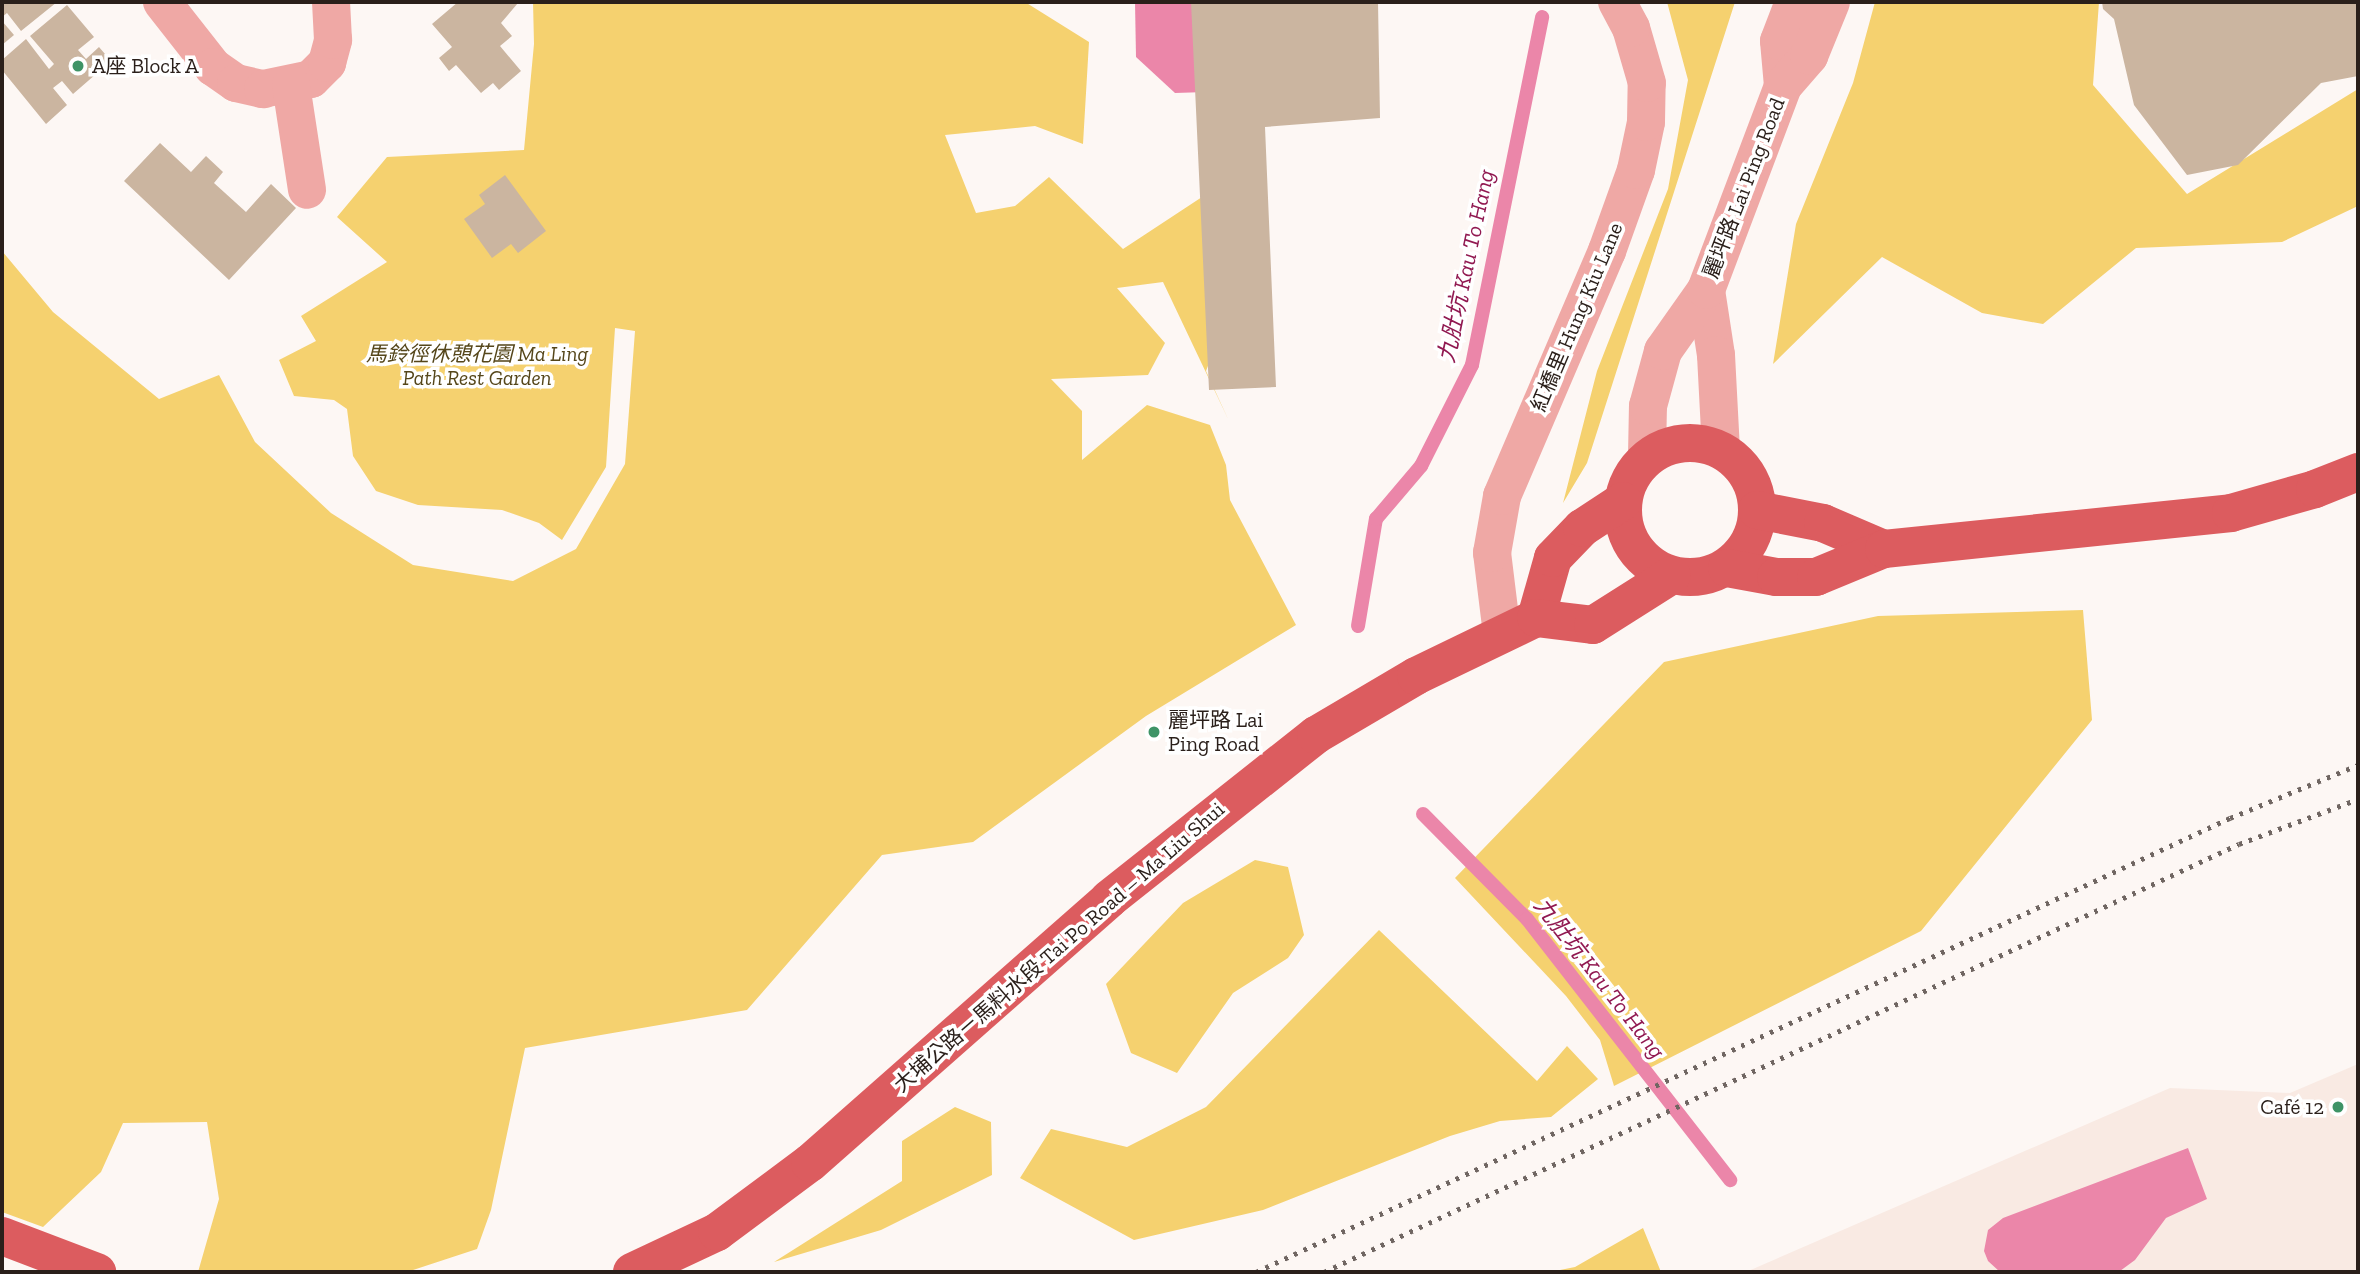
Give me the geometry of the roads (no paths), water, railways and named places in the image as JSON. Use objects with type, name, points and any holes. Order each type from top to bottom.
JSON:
[{"type":"main road","points":[[1727,568],[1748,543],[1757,510],[1746,474],[1721,450],[1683,443],[1647,456],[1630,480],[1623,501],[1624,522],[1633,546],[1647,562],[1672,575],[1701,577],[1727,568],[1776,577],[1816,577],[1884,549],[2231,513],[2315,489],[2358,472]]},
{"type":"main road","points":[[1623,501],[1582,527],[1553,558],[1519,626],[1593,625],[1672,575]]},
{"type":"main road","points":[[1757,510],[1823,523],[1884,549]]},
{"type":"main road","name":"大埔公路－馬料水段 Tai Po Road – Ma Liu Shui","points":[[632,1272],[717,1232],[810,1163],[1109,899],[1316,735],[1519,626]]},
{"type":"main road","points":[[2,1236],[97,1272]]},
{"type":"street","points":[[156,11],[213,67],[236,83],[263,89],[311,79],[327,63],[333,40],[331,2]]},
{"type":"street","name":"紅橋里 Hung Kiu Lane","points":[[1519,626],[1493,553],[1502,496],[1607,251],[1636,170],[1646,121],[1647,83],[1631,28],[1617,2]]},
{"type":"street","name":"麗坪路 Lai Ping Road","points":[[1783,86],[1779,41],[1794,2]]},
{"type":"street","name":"麗坪路 Lai Ping Road","points":[[1647,456],[1648,406],[1663,351],[1706,290],[1783,86],[1809,56],[1830,2]]},
{"type":"street","points":[[291,85],[307,190]]},
{"type":"street","name":"麗坪路 Lai Ping Road","points":[[1706,290],[1716,355],[1721,450]]},
{"type":"waterway","name":"九肚坑 Kau To Hang","points":[[1358,626],[1376,519],[1421,466],[1472,365],[1542,17]]},
{"type":"waterway","name":"九肚坑 Kau To Hang","points":[[1423,814],[1527,919],[1730,1180]]},
{"type":"railway","points":[[1256,1272],[2230,818],[2358,765]]},
{"type":"railway","points":[[1324,1272],[2239,844],[2358,799]]},
{"type":"place","name":"A座 Block A","points":[[78,66]]},
{"type":"place","name":"麗坪路 Lai Ping Road","points":[[1154,732]]},
{"type":"place","name":"Café 12","points":[[2338,1107]]},
{"type":"park label","name":"馬鈴徑休憩花園 Ma Ling Path Rest Garden","points":[[477,366]]}]
